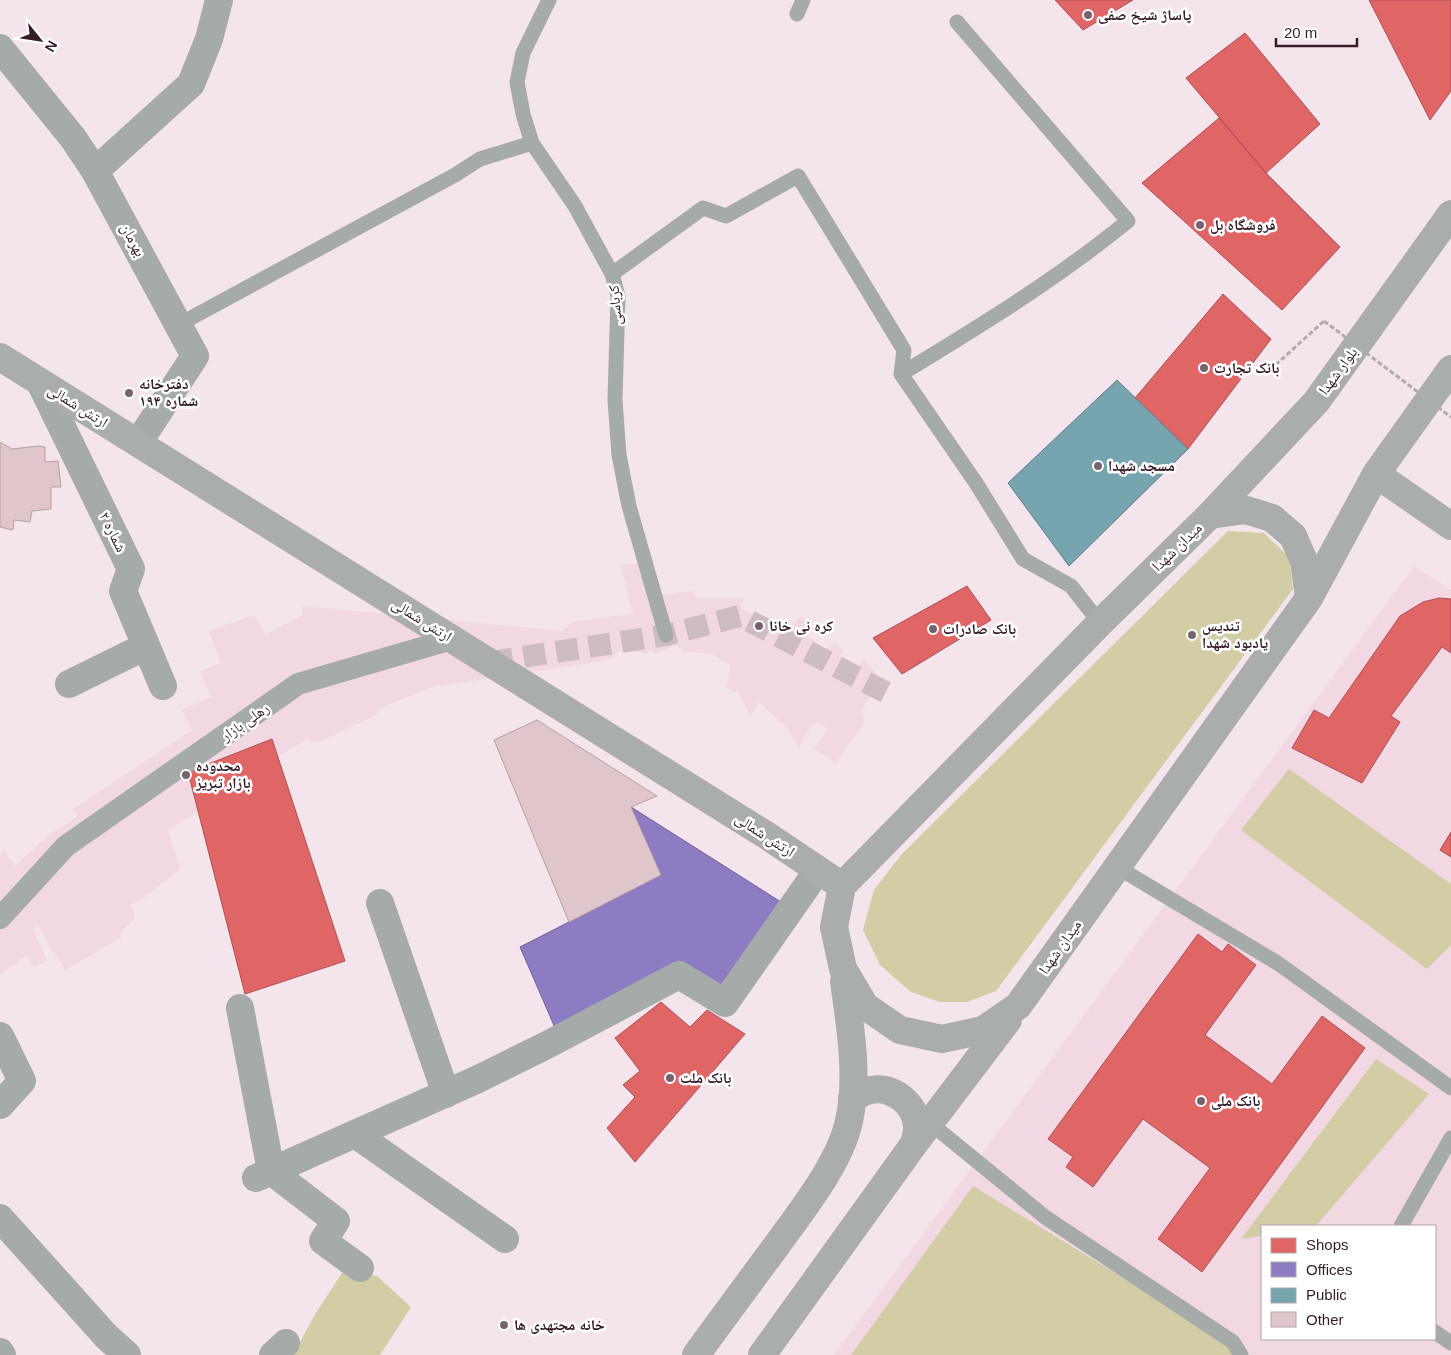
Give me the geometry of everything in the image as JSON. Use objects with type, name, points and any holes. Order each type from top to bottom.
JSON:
[{"type":"main road","name":"بلوار شهدا","points":[[1210,515],[1316,402],[1451,214]]},
{"type":"main road","name":"ارتش شمالی","points":[[4,364],[40,382],[452,638],[758,830],[842,886]]},
{"type":"main road","points":[[1309,598],[1376,474],[1451,369]]},
{"type":"main road","points":[[1376,474],[1451,526]]},
{"type":"main road","name":"میدان شهدا","points":[[1246,510],[1272,518],[1293,536],[1304,561],[1309,598],[1018,1006],[983,1030],[942,1039],[900,1030],[865,1006],[843,970],[834,927],[842,886],[1100,623],[1210,515],[1246,510]]},
{"type":"main road","points":[[696,1355],[806,1205],[838,1153],[849,1122],[852,1098],[851,1030],[843,970]]},
{"type":"main road","points":[[762,1355],[914,1144],[1018,1006]]},
{"type":"main road","points":[[852,1098],[868,1090],[886,1090],[902,1097],[913,1110],[917,1127],[914,1144]]},
{"type":"street","points":[[95,171],[191,84],[209,39],[219,0]]},
{"type":"street","name":"بهرمان","points":[[0,48],[73,138],[95,171],[195,356],[138,443]]},
{"type":"street","name":"شماره ۲","points":[[40,382],[132,569],[123,591],[162,686]]},
{"type":"street","name":"رهلی بازار","points":[[0,918],[66,846],[298,684],[452,638]]},
{"type":"street","points":[[69,684],[146,646]]},
{"type":"street","points":[[264,1175],[446,1094],[547,1045],[679,975],[725,1003],[818,870]]},
{"type":"street","points":[[380,903],[446,1094]]},
{"type":"street","points":[[240,1008],[264,1175],[336,1221],[323,1241],[360,1268]]},
{"type":"street","points":[[0,1036],[22,1081],[0,1105]]},
{"type":"street","points":[[355,1134],[505,1239]]},
{"type":"street","points":[[0,1218],[106,1336],[127,1355]]},
{"type":"lane","name":"کرباسی","points":[[549,0],[523,53],[517,82],[523,114],[532,143],[575,206],[612,274],[618,296],[616,400],[619,454],[629,506],[666,635]]},
{"type":"lane","points":[[901,374],[998,315],[1096,247],[1128,221],[956,22]]},
{"type":"lane","points":[[178,325],[455,175],[480,159],[532,143]]},
{"type":"lane","points":[[612,274],[703,208],[726,216],[798,176],[904,350],[901,374],[976,483],[1023,559],[1071,586],[1100,623]]},
{"type":"lane","points":[[1118,867],[1279,964],[1451,1088]]},
{"type":"lane","points":[[930,1123],[1046,1216],[1233,1342],[1241,1355]]},
{"type":"lane","points":[[1401,1225],[1451,1138]]},
{"type":"lane","points":[[1436,1333],[1451,1343]]},
{"type":"path","points":[[1270,370],[1324,321],[1451,416]]},
{"type":"shaded area","points":[[1228,531],[1264,533],[1289,557],[1293,589],[996,991],[967,1002],[940,1002],[911,992],[880,965],[863,930],[874,890],[901,855]]},
{"type":"shaded area","name":"محدوده بازار تبریز","points":[[650,563],[659,595],[694,591],[695,598],[744,598],[740,608],[785,633],[801,616],[808,626],[804,633],[827,650],[836,641],[844,652],[840,656],[856,668],[865,660],[887,688],[870,696],[862,710],[864,723],[836,763],[814,749],[828,728],[817,723],[813,727],[811,726],[799,747],[785,726],[759,702],[751,716],[737,691],[734,692],[725,687],[728,682],[730,665],[713,654],[683,651],[676,645],[655,654],[652,650],[645,654],[628,647],[619,651],[609,660],[433,687],[385,706],[373,717],[316,743],[306,740],[227,787],[229,792],[168,830],[180,869],[140,901],[132,904],[130,907],[135,914],[135,918],[120,933],[122,937],[65,970],[37,925],[33,929],[47,961],[33,968],[27,955],[0,975],[0,856],[4,851],[15,866],[50,834],[78,816],[73,809],[192,730],[182,710],[211,697],[200,671],[221,663],[209,631],[254,615],[266,634],[302,616],[303,606],[562,631],[572,622],[633,614],[621,565]]},
{"type":"shaded area","points":[[1414,566],[1451,590],[1451,1355],[834,1355]]},
{"type":"shaded area","points":[[1289,769],[1451,884],[1451,945],[1427,969],[1241,830]]},
{"type":"shaded area","points":[[1376,1059],[1429,1094],[1317,1225],[1261,1225],[1261,1236],[1241,1239]]},
{"type":"shaded area","points":[[973,1186],[1249,1355],[851,1355]]},
{"type":"shaded area","points":[[344,1270],[377,1276],[411,1307],[380,1355],[293,1355],[314,1316]]},
{"type":"building: Shops","name":"پاساژ شیخ صفی","points":[[1055,0],[1133,0],[1083,30]]},
{"type":"building: Shops","points":[[1369,0],[1451,0],[1451,91],[1430,120]]},
{"type":"building: Shops","points":[[1245,33],[1320,124],[1266,173],[1186,78]]},
{"type":"building: Shops","points":[[1219,118],[1266,173],[1340,247],[1282,310],[1142,183]]},
{"type":"building: Shops","name":"بانک تجارت","points":[[1223,294],[1271,339],[1188,449],[1135,398]]},
{"type":"building: Shops","name":"بانک صادرات","points":[[967,586],[991,620],[902,674],[873,638]]},
{"type":"building: Shops","points":[[1439,598],[1451,599],[1451,653],[1442,647],[1391,716],[1400,722],[1362,783],[1292,748],[1314,710],[1329,718],[1400,616],[1423,602]]},
{"type":"building: Shops","points":[[272,739],[345,961],[245,994],[188,772]]},
{"type":"building: Shops","points":[[1451,832],[1451,857],[1440,850]]},
{"type":"building: Shops","name":"بانک ملی","points":[[1198,934],[1222,952],[1228,944],[1256,965],[1205,1035],[1272,1084],[1322,1016],[1365,1048],[1202,1272],[1158,1239],[1210,1168],[1143,1119],[1093,1187],[1066,1167],[1073,1157],[1048,1139]]},
{"type":"building: Shops","name":"بانک ملت","points":[[661,1002],[690,1027],[707,1010],[745,1034],[635,1162],[607,1128],[635,1097],[623,1085],[640,1071],[615,1038]]},
{"type":"building: Offices","points":[[631,807],[781,902],[723,988],[683,965],[556,1030],[520,947],[661,875]]},
{"type":"building: Public","name":"مسجد شهدا","points":[[1117,380],[1188,449],[1069,566],[1008,483]]},
{"type":"building: Other","points":[[0,442],[12,449],[45,447],[45,462],[58,461],[61,487],[51,487],[51,509],[32,511],[30,522],[14,520],[13,530],[0,527]]},
{"type":"building: Other","points":[[537,720],[657,796],[631,807],[661,875],[569,922],[494,740]]},
{"type":"tunnel","points":[[491,662],[666,635],[740,616],[887,693]]},
{"type":"place","name":"پاساژ شیخ صفی","points":[[1088,15]]},
{"type":"place","name":"فروشگاه بل","points":[[1200,225]]},
{"type":"place","name":"بانک تجارت","points":[[1204,368]]},
{"type":"place","name":"دفترخانه شماره ۱۹۴","points":[[129,393]]},
{"type":"place","name":"مسجد شهدا","points":[[1098,466]]},
{"type":"place","name":"کره نی خانا","points":[[759,626]]},
{"type":"place","name":"بانک صادرات","points":[[933,629]]},
{"type":"place","name":"تندیس یادبود شهدا","points":[[1192,635]]},
{"type":"place","name":"محدوده بازار تبریز","points":[[186,775]]},
{"type":"place","name":"بانک ملت","points":[[670,1078]]},
{"type":"place","name":"بانک ملی","points":[[1201,1101]]},
{"type":"place","name":"خانه مجتهدی ها","points":[[504,1325]]}]
